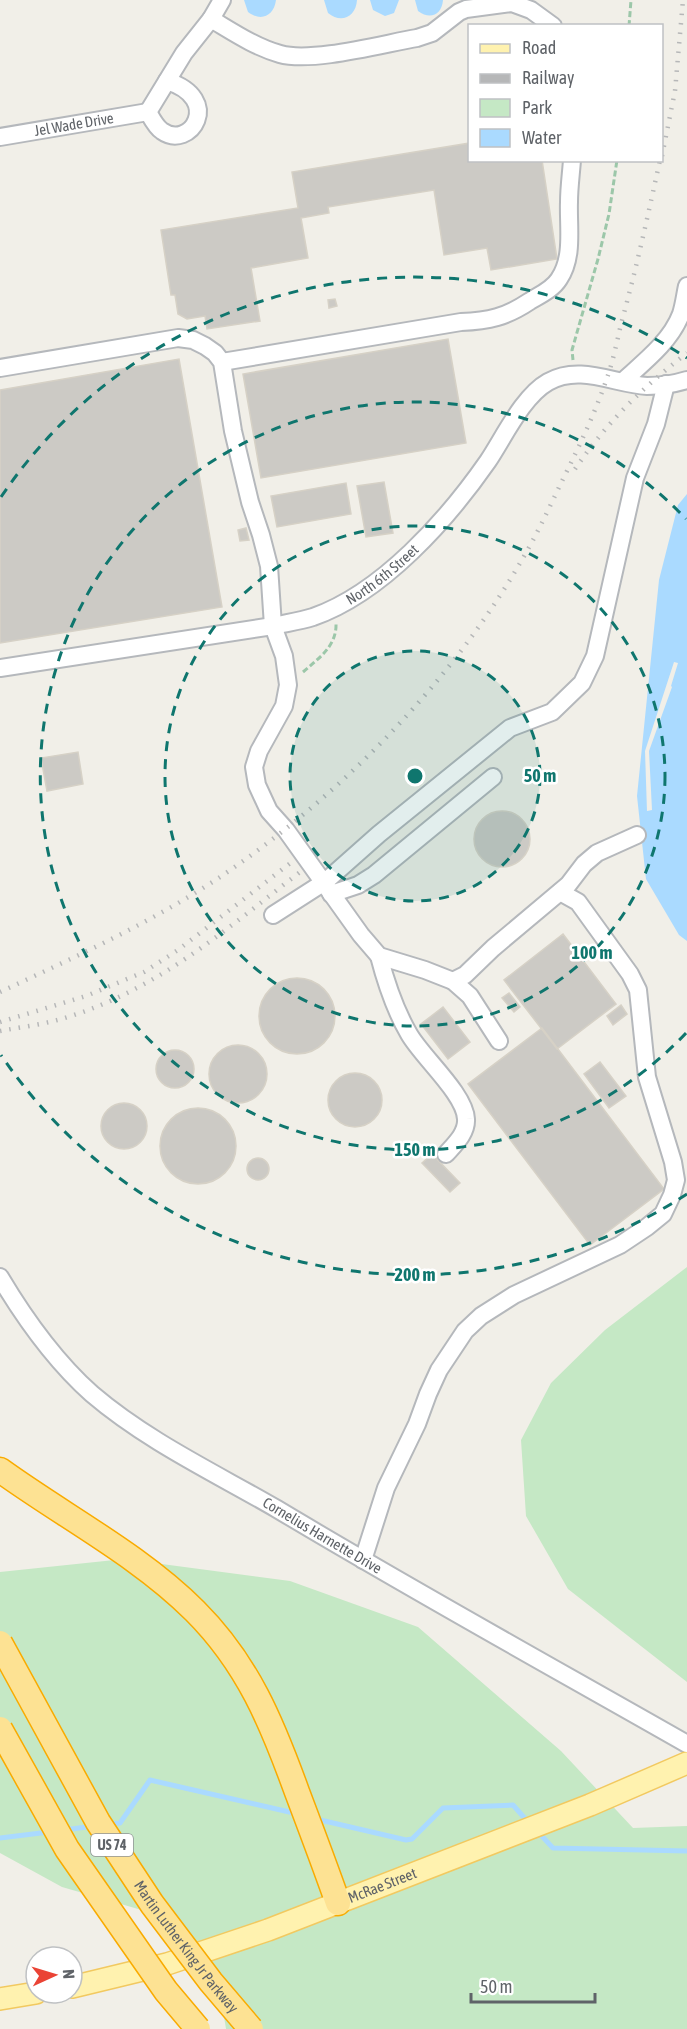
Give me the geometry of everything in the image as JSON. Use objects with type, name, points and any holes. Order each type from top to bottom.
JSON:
[{"type":"highway","points":[[0,1470],[148,1570],[195,1611],[236,1659],[255,1690],[273,1727],[339,1902]]},
{"type":"highway","name":"Martin Luther King Jr Parkway","points":[[0,1643],[98,1822],[152,1904],[211,1982],[251,2029]]},
{"type":"highway","name":"US 74","points":[[0,1728],[67,1849],[166,1991],[198,2029]]},
{"type":"main road","name":"McRae Street","points":[[84,1984],[177,1961],[268,1930],[590,1805],[687,1763]]},
{"type":"main road","points":[[0,1999],[24,1995]]},
{"type":"street","points":[[167,81],[182,85],[196,102],[198,117],[194,125],[183,134],[168,134],[157,126],[148,112],[184,53],[211,19],[222,0]]},
{"type":"street","points":[[211,19],[254,45],[281,54],[308,57],[417,38],[432,33],[466,9],[512,3],[531,10],[550,24]]},
{"type":"street","name":"Jel Wade Drive","points":[[0,137],[148,112]]},
{"type":"street","points":[[222,362],[460,322],[481,321],[502,317],[520,308],[555,285],[564,270],[568,249],[568,200],[572,162]]},
{"type":"street","points":[[615,379],[653,354],[681,314],[687,286]]},
{"type":"street","points":[[0,368],[178,338],[193,340],[205,346],[222,362],[233,430],[250,502],[269,566],[273,626],[284,656],[288,685],[285,706],[259,751],[254,767],[257,785],[269,811],[286,830],[361,936],[379,956],[388,990],[409,1036],[461,1101],[466,1119],[462,1136],[446,1154]]},
{"type":"street","name":"North 6th Street","points":[[0,668],[273,626],[311,618],[336,607],[384,575],[436,528],[487,463],[531,395],[551,380],[574,375],[615,379],[646,386],[675,384],[687,380]]},
{"type":"street","points":[[273,915],[327,888],[379,834],[510,728],[552,711],[582,683],[596,656],[635,478],[656,424],[666,384]]},
{"type":"street","points":[[327,888],[358,885],[374,875],[493,777]]},
{"type":"street","points":[[453,981],[465,975],[493,948],[568,885],[584,864],[597,853],[637,835]]},
{"type":"street","points":[[363,1560],[386,1488],[417,1424],[439,1370],[465,1331],[481,1316],[514,1294],[620,1245],[663,1214],[672,1195],[676,1180],[673,1162],[647,1077],[638,990],[630,974],[578,902],[560,892]]},
{"type":"street","points":[[379,956],[453,981],[470,996],[499,1041]]},
{"type":"street","name":"Cornelius Harnette Drive","points":[[0,1277],[17,1305],[46,1344],[91,1393],[140,1430],[687,1744]]},
{"type":"path","points":[[629,24],[631,0]]},
{"type":"path","points":[[574,375],[572,350],[609,214],[617,162]]},
{"type":"path","points":[[288,685],[330,648],[336,630],[336,607]]},
{"type":"green space","points":[[687,1267],[687,1682],[568,1589],[526,1516],[521,1440],[551,1383],[605,1330]]},
{"type":"green space","points":[[124,1559],[290,1581],[418,1627],[561,1751],[633,1828],[687,1826],[687,2029],[226,2029],[216,1967],[145,1911],[62,1887],[0,1853],[0,1572]]},
{"type":"water","points":[[244,0],[276,0],[270,13],[258,17],[248,12]]},
{"type":"water","points":[[324,0],[357,0],[351,14],[338,18],[328,13]]},
{"type":"water","points":[[370,0],[399,0],[394,13],[385,16],[373,10]]},
{"type":"water","points":[[415,0],[443,0],[438,12],[427,15],[418,11]]},
{"type":"water","points":[[687,494],[687,941],[679,935],[646,879],[637,796],[659,580],[678,505]]},
{"type":"pier","points":[[674,662],[678,663],[672,687],[649,751],[652,810],[647,811],[645,751]]},
{"type":"building","points":[[468,143],[468,162],[542,162],[557,259],[491,270],[487,248],[444,255],[434,190],[328,207],[329,213],[301,218],[308,258],[251,268],[260,321],[207,329],[205,316],[187,319],[178,314],[175,295],[171,295],[161,230],[298,208],[292,172]]},
{"type":"building","points":[[335,299],[337,306],[329,308],[328,300]]},
{"type":"building","points":[[448,339],[466,443],[261,478],[243,374]]},
{"type":"building","points":[[179,359],[222,607],[0,643],[0,390]]},
{"type":"building","points":[[384,482],[393,533],[366,537],[357,486]]},
{"type":"building","points":[[346,483],[351,514],[277,527],[271,496]]},
{"type":"building","points":[[246,528],[249,540],[240,541],[238,530]]},
{"type":"building","points":[[78,752],[83,784],[47,791],[41,758]]},
{"type":"building","points":[[502,811],[513,813],[522,819],[528,828],[530,839],[528,850],[522,859],[513,865],[502,867],[491,865],[482,859],[476,850],[474,839],[476,828],[482,819],[491,813]]},
{"type":"building","points":[[563,934],[616,1004],[557,1049],[504,980]]},
{"type":"building","points":[[290,978],[304,978],[318,984],[329,995],[335,1009],[332,1031],[324,1043],[304,1054],[290,1054],[276,1048],[265,1037],[259,1023],[259,1009],[265,995],[276,984]]},
{"type":"building","points":[[509,993],[520,1007],[514,1012],[502,998]]},
{"type":"building","points":[[621,1005],[627,1014],[613,1025],[607,1016]]},
{"type":"building","points":[[443,1007],[470,1042],[448,1059],[421,1024]]},
{"type":"building","points":[[542,1028],[664,1189],[590,1245],[468,1084]]},
{"type":"building","points":[[232,1045],[244,1045],[254,1049],[263,1058],[267,1080],[259,1095],[244,1103],[232,1103],[222,1099],[213,1090],[209,1080],[209,1068],[213,1058],[222,1049]]},
{"type":"building","points":[[175,1050],[188,1056],[194,1069],[188,1082],[175,1088],[162,1082],[156,1069],[162,1056]]},
{"type":"building","points":[[600,1062],[626,1096],[609,1108],[584,1074]]},
{"type":"building","points":[[355,1073],[365,1075],[374,1081],[380,1090],[382,1100],[380,1110],[374,1119],[365,1125],[355,1127],[345,1125],[336,1119],[330,1110],[328,1100],[330,1090],[336,1081],[345,1075]]},
{"type":"building","points":[[124,1103],[140,1110],[147,1126],[140,1142],[124,1149],[108,1142],[101,1126],[108,1110]]},
{"type":"building","points":[[198,1108],[212,1111],[225,1119],[233,1132],[236,1146],[233,1160],[225,1173],[212,1181],[198,1184],[184,1181],[171,1173],[163,1160],[160,1146],[163,1132],[171,1119],[184,1111]]},
{"type":"building","points":[[432,1154],[460,1183],[450,1192],[422,1163]]},
{"type":"building","points":[[258,1158],[266,1161],[269,1169],[266,1177],[258,1180],[250,1177],[247,1169],[250,1161]]},
{"type":"waterway","points":[[109,1824],[120,1823],[150,1780],[298,1814]]},
{"type":"waterway","points":[[316,1819],[406,1840],[412,1839],[443,1808],[513,1805],[529,1823]]},
{"type":"waterway","points":[[64,1830],[94,1826]]},
{"type":"waterway","points":[[0,1838],[49,1832]]},
{"type":"waterway","points":[[538,1832],[553,1848],[687,1851]]},
{"type":"railway","points":[[663,151],[675,91],[683,0]]},
{"type":"railway","points":[[0,992],[162,912],[214,881],[260,849],[348,775],[390,734],[465,646],[498,599],[532,542],[575,455],[597,404],[613,358],[660,162]]},
{"type":"railway","points":[[575,469],[626,406],[687,353]]},
{"type":"railway","points":[[0,1022],[86,996],[144,972],[178,950],[293,861]]},
{"type":"railway","points":[[0,1031],[68,1017],[133,990],[162,974],[218,936],[300,872]]}]
